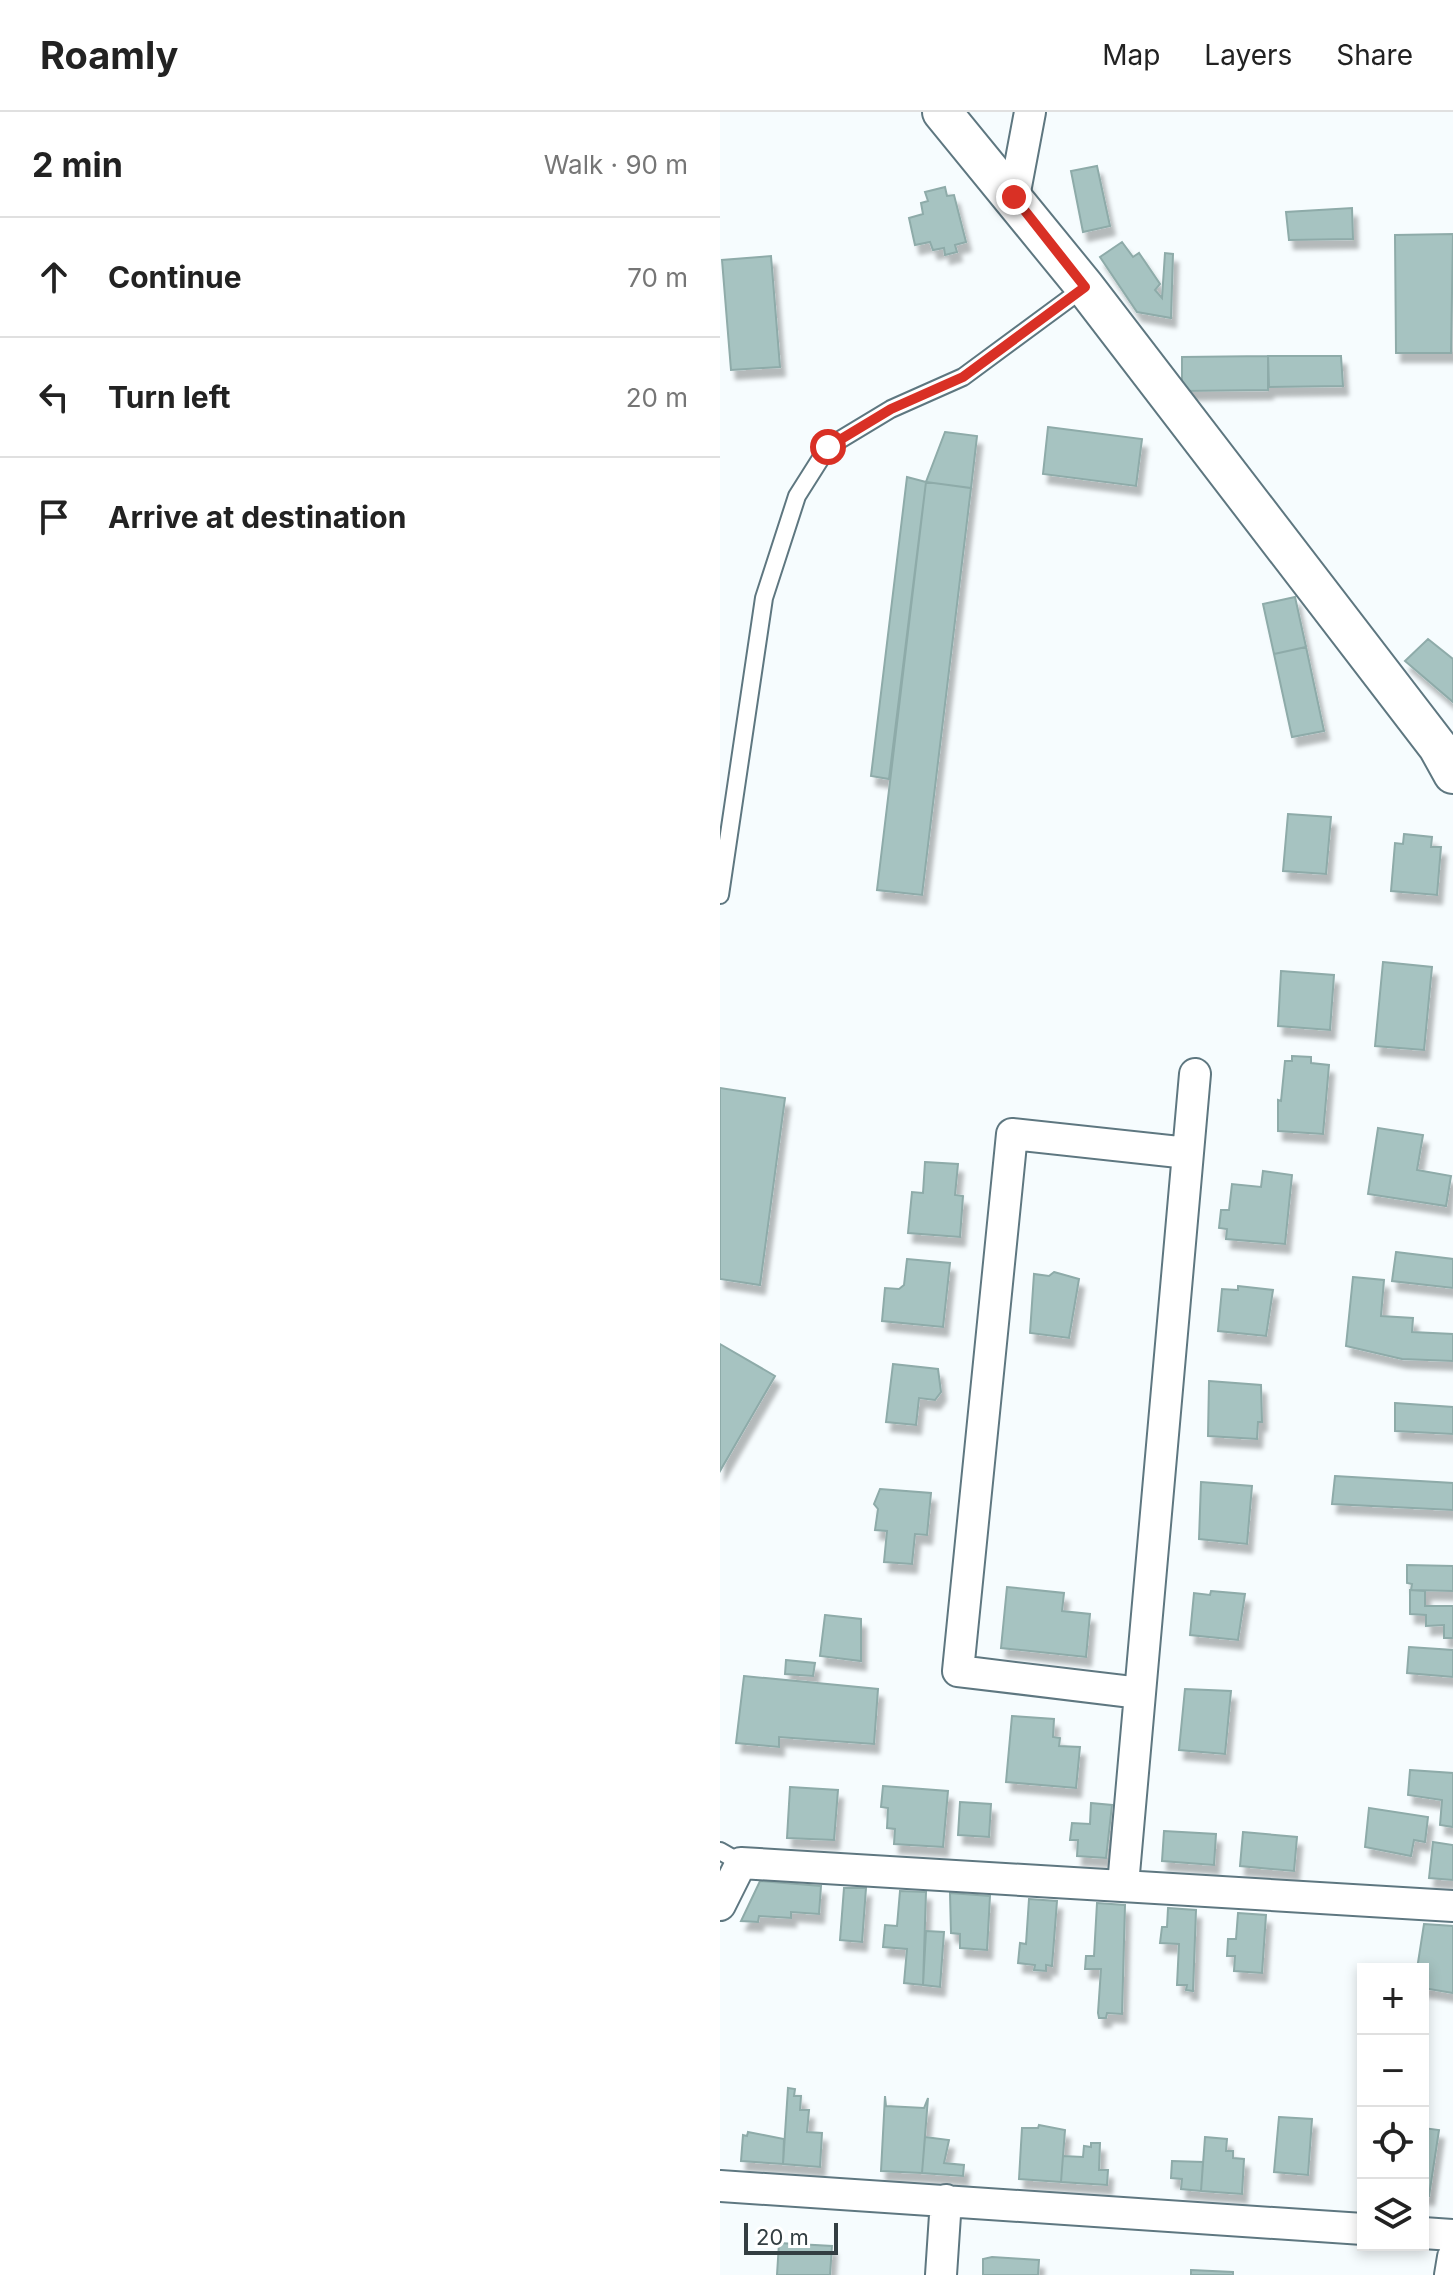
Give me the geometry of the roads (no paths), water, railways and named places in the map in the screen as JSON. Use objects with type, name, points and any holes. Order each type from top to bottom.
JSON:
[{"type":"street","points":[[942,112],[1085,287],[1448,758]]},
{"type":"street","points":[[1014,197],[1030,112]]},
{"type":"street","points":[[1123,1885],[1195,1074]]},
{"type":"street","points":[[1140,1693],[958,1671],[1012,1134],[1188,1153]]},
{"type":"street","points":[[720,1905],[730,1857],[1453,1906]]},
{"type":"street","points":[[720,2186],[1357,2229]]},
{"type":"street","points":[[941,2275],[946,2200]]},
{"type":"street","points":[[1429,2233],[1453,2235]]},
{"type":"street","points":[[1450,2275],[1453,2257]]},
{"type":"lane","points":[[720,895],[764,598],[797,496],[828,447],[891,409],[963,377],[1085,287]]}]
